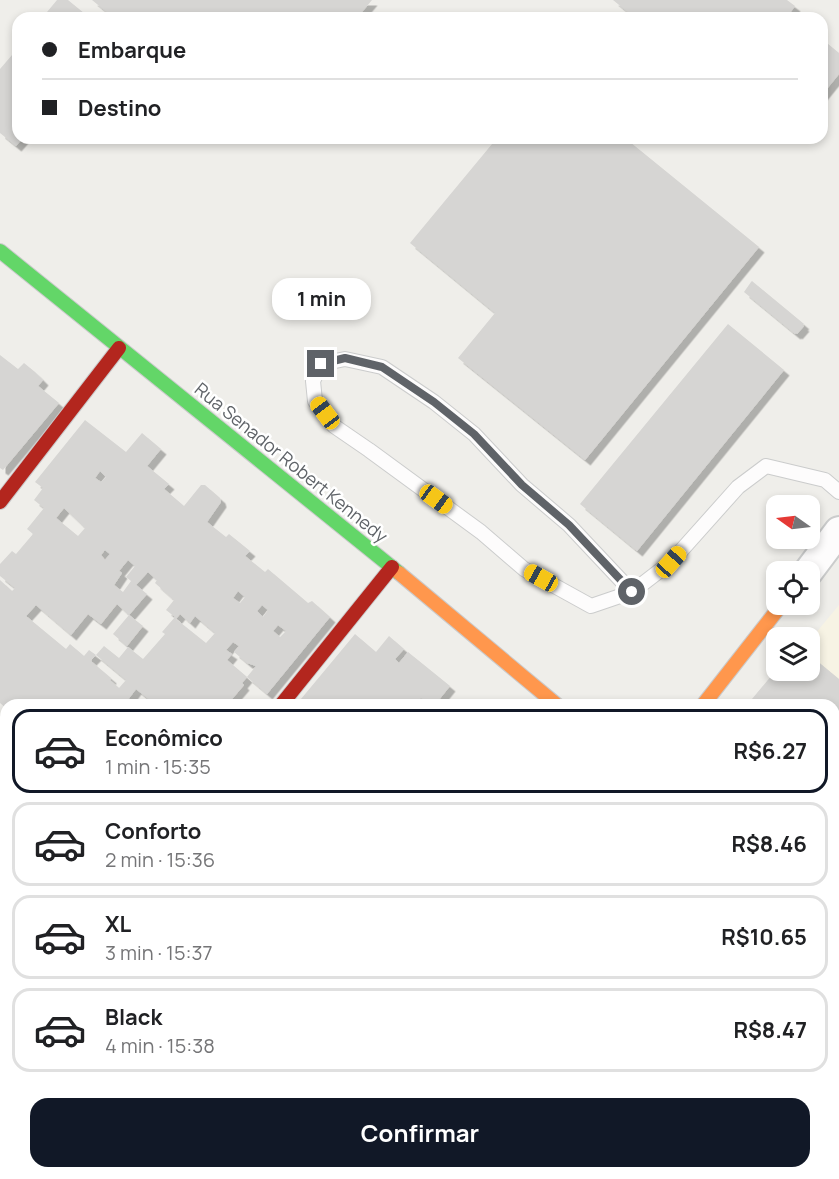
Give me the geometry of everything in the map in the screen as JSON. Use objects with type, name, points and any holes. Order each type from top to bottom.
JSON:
[{"type":"street","name":"Rua Senador Robert Kennedy","points":[[0,251],[392,567],[550,699]]},
{"type":"street","points":[[0,502],[119,348]]},
{"type":"street","points":[[816,561],[839,531]]},
{"type":"street","points":[[285,699],[392,567]]},
{"type":"street","points":[[708,699],[773,615]]},
{"type":"lane","points":[[632,592],[569,525],[522,485],[474,434],[434,402],[382,367],[345,358],[321,364],[313,381],[315,401],[334,426],[481,532],[524,569],[591,606],[632,592],[671,562],[738,487],[766,466],[825,480],[839,492]]},
{"type":"shaded area","points":[[839,605],[839,699],[766,699],[793,681],[820,681],[820,628]]},
{"type":"building","points":[[57,0],[68,0],[83,12],[47,12]]},
{"type":"building","points":[[92,0],[372,0],[362,12],[107,12]]},
{"type":"building","points":[[613,0],[787,0],[795,6],[791,12],[628,12]]},
{"type":"building","points":[[828,44],[839,53],[839,74],[828,88]]},
{"type":"building","points":[[12,55],[12,143],[0,133],[0,69]]},
{"type":"building","points":[[492,144],[632,144],[759,247],[585,460],[458,358],[495,313],[410,243]]},
{"type":"building","points":[[752,281],[804,324],[797,334],[744,292]]},
{"type":"building","points":[[728,324],[784,370],[637,551],[580,504]]},
{"type":"building","points":[[0,355],[18,369],[24,363],[43,380],[38,386],[59,403],[3,470],[0,468]]},
{"type":"building","points":[[85,420],[126,452],[142,433],[161,449],[147,466],[169,484],[164,489],[184,506],[201,485],[205,485],[220,498],[221,502],[207,522],[226,537],[229,534],[250,551],[245,556],[265,572],[268,569],[308,603],[312,601],[330,617],[267,694],[247,677],[242,683],[244,685],[232,699],[148,699],[136,689],[128,699],[0,699],[0,580],[12,591],[15,588],[0,576],[0,564],[12,551],[16,554],[33,534],[27,529],[44,508],[34,500],[43,488],[35,482]],"holes":[[[100,471],[106,477],[101,482],[95,478]],[[64,508],[85,528],[78,536],[56,518]],[[105,550],[110,554],[105,560],[101,555]],[[128,560],[135,566],[126,577],[131,581],[123,592],[114,585],[122,573],[119,571]],[[148,572],[157,580],[155,583],[174,600],[166,610],[175,617],[162,632],[165,634],[143,659],[128,647],[119,658],[104,646],[96,655],[89,650],[84,656],[70,644],[66,649],[26,616],[36,605],[71,635],[88,614],[101,624],[117,604],[129,615],[147,594],[136,585]],[[238,591],[245,597],[240,603],[233,598]],[[262,605],[268,610],[263,617],[257,611]],[[180,614],[190,623],[195,616],[215,633],[206,643],[176,619]],[[278,625],[286,631],[280,637],[273,631]],[[233,642],[239,646],[234,652],[247,663],[256,666],[247,677],[227,660],[232,654],[226,650]],[[96,655],[126,680],[119,688],[91,660]]]},
{"type":"building","points":[[129,615],[143,626],[127,646],[113,634]]},
{"type":"building","points":[[355,634],[376,652],[389,636],[404,649],[395,659],[399,663],[408,652],[450,686],[440,699],[301,699]]},
{"type":"building","points":[[820,663],[839,679],[839,699],[752,699],[767,681],[820,681]]},
{"type":"traffic: fast","points":[[0,251],[399,573]]},
{"type":"traffic: slow","points":[[399,573],[550,699]]},
{"type":"traffic: slow","points":[[708,699],[773,615]]},
{"type":"traffic: jam","points":[[0,502],[119,348]]},
{"type":"traffic: jam","points":[[286,699],[392,567]]},
{"type":"route","points":[[321,364],[345,358],[382,367],[434,402],[474,434],[522,485],[569,525],[632,592]]}]
